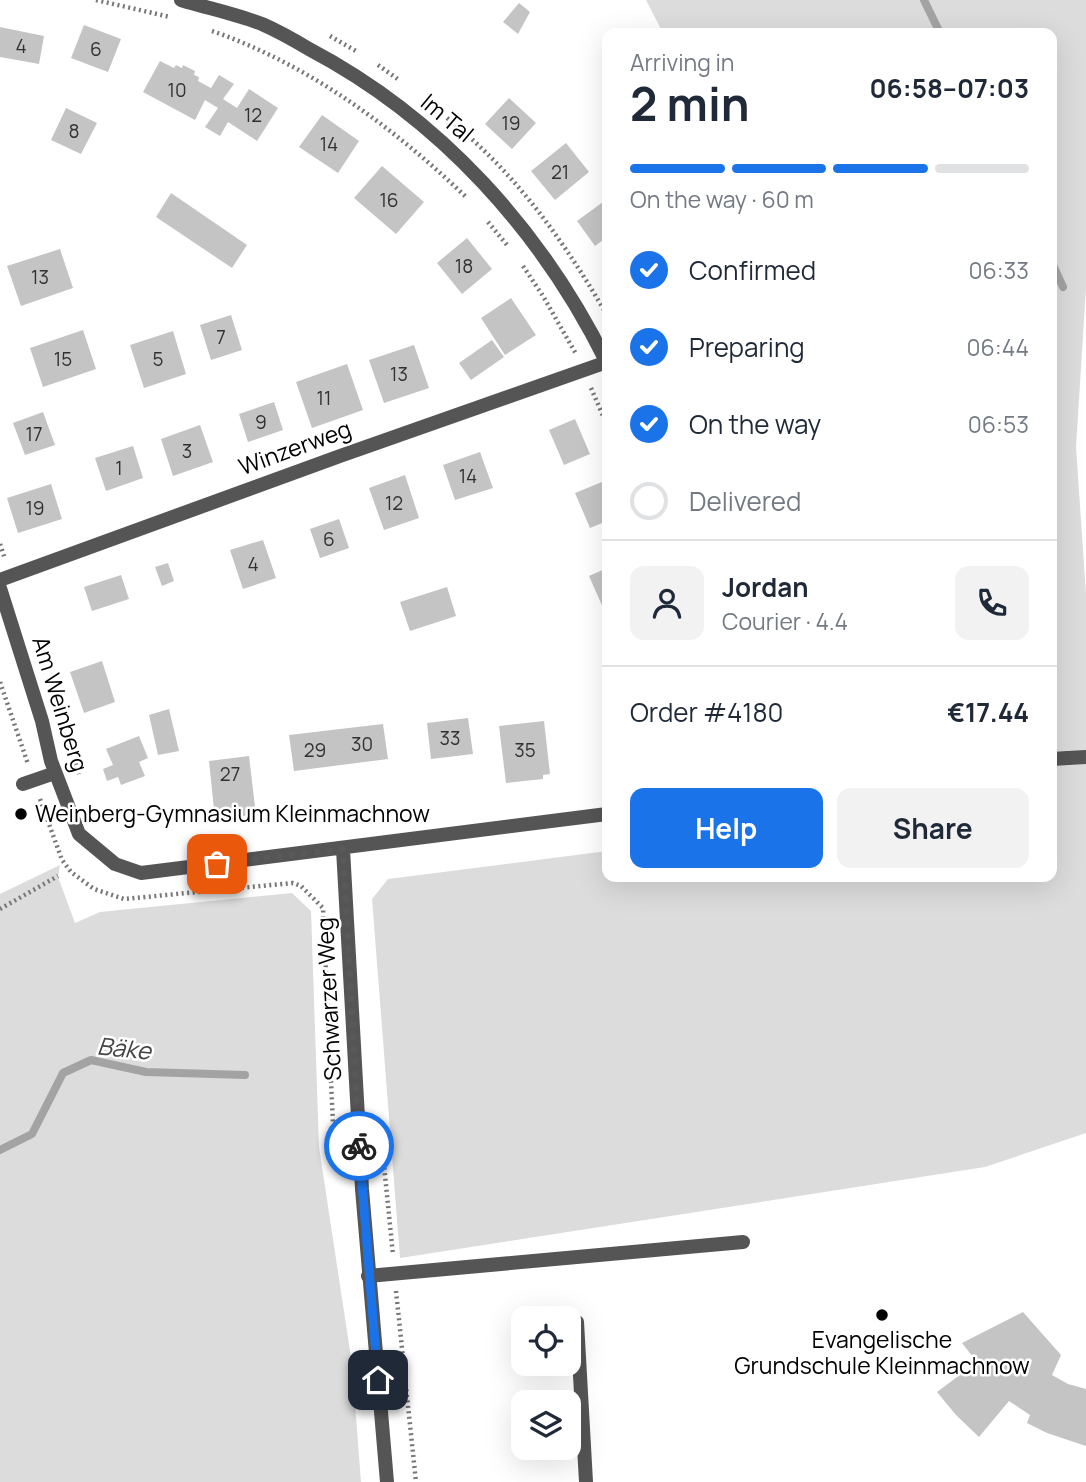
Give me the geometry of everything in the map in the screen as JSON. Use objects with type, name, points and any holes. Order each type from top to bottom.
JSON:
[{"type":"street","name":"Im Tal","points":[[181,0],[262,24],[284,35],[336,63],[412,117],[470,167],[522,225],[575,301],[602,353]]},
{"type":"street","name":"Winzerweg","points":[[6,578],[328,460],[602,364]]},
{"type":"street","name":"Am Weinberg","points":[[0,588],[42,721],[55,773],[79,834],[115,864],[141,873],[602,815]]},
{"type":"street","points":[[1057,759],[1086,757]]},
{"type":"street","points":[[23,783],[55,773]]},
{"type":"street","name":"Schwarzer Weg","points":[[343,849],[357,1120],[387,1482]]},
{"type":"street","points":[[369,1276],[743,1242]]},
{"type":"street","points":[[580,1376],[586,1482]]},
{"type":"path","points":[[96,0],[178,19]]},
{"type":"path","points":[[208,30],[268,54],[316,79],[373,118],[429,162],[469,200]]},
{"type":"path","points":[[487,220],[513,251]]},
{"type":"path","points":[[520,262],[543,296],[583,370],[602,414]]},
{"type":"path","points":[[0,544],[6,578]]},
{"type":"path","points":[[68,738],[80,776]]},
{"type":"path","points":[[0,909],[58,876]]},
{"type":"path","points":[[300,886],[323,908],[333,1124]]},
{"type":"path","points":[[380,1128],[415,1482]]},
{"type":"shaded area","points":[[646,0],[1086,0],[1086,288],[1076,447],[1086,594],[1086,1133],[985,1167],[400,1258],[372,899],[388,879],[602,852],[602,882],[1057,882],[1057,28],[660,28]]},
{"type":"shaded area","points":[[60,865],[58,877],[75,923],[100,912],[292,893],[311,911],[319,1147],[352,1364],[361,1482],[0,1482],[0,894]]},
{"type":"building","points":[[519,3],[530,12],[518,34],[503,22]]},
{"type":"building","points":[[84,25],[121,39],[108,72],[71,58]]},
{"type":"building","points":[[0,27],[44,36],[39,64],[0,57]]},
{"type":"building","points":[[160,61],[174,68],[176,65],[182,68],[183,65],[195,71],[194,75],[199,77],[198,81],[211,88],[219,75],[234,84],[223,99],[237,108],[249,89],[278,108],[257,141],[228,122],[220,136],[205,127],[218,108],[205,100],[195,120],[143,92]]},
{"type":"building","points":[[509,98],[536,123],[512,149],[485,124]]},
{"type":"building","points":[[66,108],[97,123],[81,154],[51,140]]},
{"type":"building","points":[[322,115],[359,141],[338,173],[299,147]]},
{"type":"building","points":[[566,143],[589,172],[555,200],[531,171]]},
{"type":"building","points":[[382,166],[424,202],[396,234],[354,198]]},
{"type":"building","points":[[171,193],[247,245],[232,268],[156,217]]},
{"type":"building","points":[[602,203],[602,241],[595,246],[577,221]]},
{"type":"building","points":[[467,238],[492,269],[462,294],[437,263]]},
{"type":"building","points":[[60,249],[73,288],[21,306],[7,266]]},
{"type":"building","points":[[511,298],[536,335],[505,355],[481,318]]},
{"type":"building","points":[[231,315],[242,350],[211,360],[200,325]]},
{"type":"building","points":[[83,330],[96,369],[43,387],[30,348]]},
{"type":"building","points":[[173,331],[186,374],[144,388],[130,345]]},
{"type":"building","points":[[492,340],[504,357],[471,380],[459,363]]},
{"type":"building","points":[[414,345],[429,388],[384,403],[369,360]]},
{"type":"building","points":[[347,364],[363,410],[312,428],[296,382]]},
{"type":"building","points":[[274,402],[283,430],[248,442],[239,414]]},
{"type":"building","points":[[43,412],[55,445],[25,455],[13,423]]},
{"type":"building","points":[[575,419],[590,454],[564,465],[549,430]]},
{"type":"building","points":[[200,425],[213,462],[173,476],[161,439]]},
{"type":"building","points":[[133,446],[143,478],[106,491],[95,458]]},
{"type":"building","points":[[480,452],[493,488],[455,500],[443,465]]},
{"type":"building","points":[[405,475],[419,518],[384,530],[369,488]]},
{"type":"building","points":[[602,482],[602,523],[590,528],[575,493]]},
{"type":"building","points":[[51,484],[62,519],[18,533],[7,498]]},
{"type":"building","points":[[339,519],[349,548],[320,558],[310,529]]},
{"type":"building","points":[[263,540],[276,578],[243,589],[230,550]]},
{"type":"building","points":[[168,563],[174,581],[162,586],[155,567]]},
{"type":"building","points":[[602,570],[602,605],[589,576]]},
{"type":"building","points":[[121,575],[129,599],[92,611],[84,587]]},
{"type":"building","points":[[447,587],[456,616],[410,631],[400,602]]},
{"type":"building","points":[[102,661],[115,702],[84,713],[70,672]]},
{"type":"building","points":[[169,709],[179,751],[158,755],[149,715]]},
{"type":"building","points":[[468,718],[473,754],[431,759],[427,723]]},
{"type":"building","points":[[544,721],[550,774],[543,775],[543,779],[506,783],[499,726]]},
{"type":"building","points":[[383,724],[388,759],[294,771],[289,735]]},
{"type":"building","points":[[139,736],[148,758],[139,762],[145,776],[121,785],[118,777],[107,781],[103,769],[113,765],[106,749]]},
{"type":"building","points":[[249,756],[256,815],[215,819],[209,761]]},
{"type":"building","points":[[1023,1312],[1061,1355],[1052,1375],[1068,1384],[1086,1389],[1086,1446],[1027,1423],[1030,1415],[1009,1401],[979,1437],[937,1392],[977,1362],[962,1343]]},
{"type":"waterway","points":[[924,0],[938,28]]},
{"type":"waterway","points":[[1057,274],[1063,287]]},
{"type":"waterway","name":"Bäke","points":[[0,1150],[32,1134],[63,1073],[91,1060],[146,1072],[245,1075]]},
{"type":"way so far","points":[[217,864],[343,849],[359,1146]]},
{"type":"place","name":"Weinberg-Gymnasium Kleinmachnow","points":[[21,814]]},
{"type":"place","name":"Evangelische Grundschule Kleinmachnow","points":[[882,1315]]},
{"type":"route","points":[[359,1146],[378,1380]]}]
